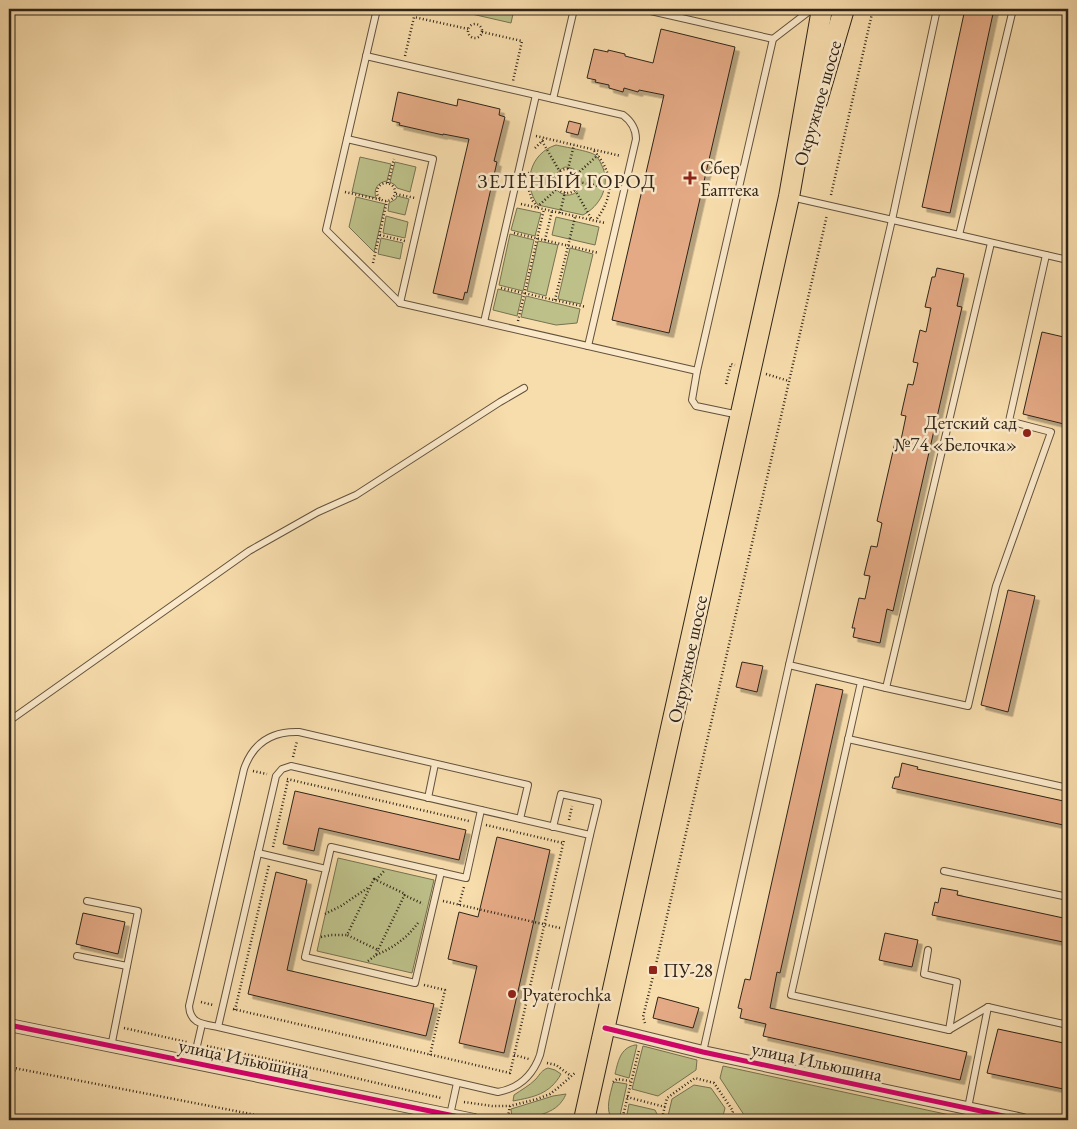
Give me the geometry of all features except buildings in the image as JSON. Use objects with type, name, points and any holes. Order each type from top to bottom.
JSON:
[{"type":"main road","name":"Окружное шоссе","points":[[790,197],[822,9]]},
{"type":"main road","name":"Окружное шоссе","points":[[584,1120],[790,197],[844,9]]},
{"type":"street","name":"улица Ильюшина","points":[[9,1026],[474,1120]]},
{"type":"street","name":"улица Ильюшина","points":[[605,1028],[703,1052],[1023,1120]]},
{"type":"lane","points":[[377,9],[326,230],[400,303],[697,371]]},
{"type":"lane","points":[[553,99],[574,9]]},
{"type":"lane","points":[[642,9],[774,39]]},
{"type":"lane","points":[[740,415],[696,406],[692,400],[697,371],[774,39],[812,9]]},
{"type":"lane","points":[[703,1052],[789,665],[892,220],[937,9]]},
{"type":"lane","points":[[959,235],[1013,9]]},
{"type":"lane","points":[[366,56],[623,115],[633,125],[636,134],[588,346]]},
{"type":"lane","points":[[484,322],[536,95]]},
{"type":"lane","points":[[347,139],[433,159],[400,303]]},
{"type":"lane","points":[[790,197],[1068,260]]},
{"type":"lane","points":[[886,688],[991,243]]},
{"type":"lane","points":[[789,665],[968,706],[996,586],[1051,432],[1009,421],[1046,255]]},
{"type":"lane","points":[[9,721],[249,551],[318,512],[356,495],[524,388]]},
{"type":"lane","points":[[861,682],[792,995],[949,1030],[988,1007],[1068,1025]]},
{"type":"lane","points":[[520,819],[528,785],[299,732],[282,733],[266,739],[252,752],[244,769],[190,1000],[189,1011],[191,1016],[202,1024],[498,1092],[506,1091],[520,1084],[532,1072],[540,1055],[598,802],[561,794],[553,826]]},
{"type":"lane","points":[[848,739],[1068,788]]},
{"type":"lane","points":[[428,798],[435,764]]},
{"type":"lane","points":[[218,1027],[276,776],[282,769],[291,766],[590,835]]},
{"type":"lane","points":[[441,872],[435,899],[430,908],[415,983],[305,958],[331,847],[441,872],[466,878],[481,810]]},
{"type":"lane","points":[[258,853],[326,869]]},
{"type":"lane","points":[[944,871],[1068,897]]},
{"type":"lane","points":[[87,901],[138,911],[111,1046]]},
{"type":"lane","points":[[928,950],[924,974],[957,982],[949,1030]]},
{"type":"lane","points":[[77,956],[127,966]]},
{"type":"lane","points":[[968,1108],[988,1007]]},
{"type":"lane","points":[[193,1063],[202,1024]]},
{"type":"lane","points":[[450,1115],[457,1083]]},
{"type":"path","points":[[622,1120],[646,1025],[642,1017],[659,950],[873,9]]},
{"type":"path","points":[[403,65],[414,16],[468,29]]},
{"type":"path","points":[[468,29],[473,24],[477,24],[480,25],[482,32]]},
{"type":"path","points":[[468,29],[468,33],[474,38],[480,36],[482,32]]},
{"type":"path","points":[[482,32],[522,41],[511,90]]},
{"type":"path","points":[[527,134],[543,140],[631,158]]},
{"type":"path","points":[[532,153],[543,140]]},
{"type":"path","points":[[543,140],[560,172]]},
{"type":"path","points":[[568,169],[574,145]]},
{"type":"path","points":[[388,184],[396,150]]},
{"type":"path","points":[[593,150],[604,164],[609,188],[605,206],[594,220]]},
{"type":"path","points":[[577,174],[598,155]]},
{"type":"path","points":[[568,169],[574,171],[579,179],[577,188],[569,193],[558,188],[556,183],[556,178],[560,172],[568,169]]},
{"type":"path","points":[[526,172],[556,178]]},
{"type":"path","points":[[526,181],[528,191],[537,207]]},
{"type":"path","points":[[579,182],[609,188]]},
{"type":"path","points":[[387,202],[379,198],[377,190],[382,184],[393,186],[396,194]]},
{"type":"path","points":[[537,207],[558,188]]},
{"type":"path","points":[[336,190],[383,200]]},
{"type":"path","points":[[574,190],[594,220]]},
{"type":"path","points":[[560,213],[565,192]]},
{"type":"path","points":[[396,194],[423,200]]},
{"type":"path","points":[[371,274],[387,202],[394,198],[396,194]]},
{"type":"path","points":[[512,202],[616,226]]},
{"type":"path","points":[[516,330],[544,209]]},
{"type":"path","points":[[545,240],[552,211]]},
{"type":"path","points":[[555,300],[575,216]]},
{"type":"path","points":[[505,231],[609,255]]},
{"type":"path","points":[[380,235],[414,243]]},
{"type":"path","points":[[492,286],[596,310]]},
{"type":"path","points":[[235,1010],[299,732]]},
{"type":"path","points":[[244,769],[563,842]]},
{"type":"path","points":[[190,1000],[510,1073],[574,797]]},
{"type":"path","points":[[460,905],[466,878]]},
{"type":"path","points":[[347,934],[374,879],[430,908],[411,932],[390,949],[376,955]]},
{"type":"path","points":[[314,919],[341,906],[370,886]]},
{"type":"path","points":[[310,938],[347,934],[378,950],[404,895]]},
{"type":"path","points":[[435,899],[568,930]]},
{"type":"path","points":[[415,983],[445,990],[430,1055]]},
{"type":"path","points":[[115,1026],[321,1070],[453,1101],[492,1106],[510,1106],[550,1094],[576,1072]]},
{"type":"path","points":[[556,1065],[571,1076]]},
{"type":"path","points":[[9,1067],[282,1120]]},
{"type":"path","points":[[9,1094],[15,1069]]},
{"type":"path","points":[[667,1120],[663,1114],[667,1098],[695,1078],[714,1083],[733,1111],[732,1120]]},
{"type":"path","points":[[612,1082],[617,1079],[631,1081]]},
{"type":"path","points":[[627,1097],[665,1107]]},
{"type":"path","points":[[508,1117],[510,1106]]},
{"type":"green space","points":[[450,9],[489,9],[513,14],[511,23]]},
{"type":"green space","points":[[556,145],[583,151],[595,155],[600,161],[605,175],[604,189],[599,201],[583,215],[538,205],[533,197],[530,188],[531,170],[540,155]],"holes":[[[565,167],[572,169],[580,177],[580,187],[577,192],[572,194],[560,193],[554,186],[554,176]]]},
{"type":"green space","points":[[360,157],[391,164],[387,181],[377,186],[376,198],[352,192]]},
{"type":"green space","points":[[395,162],[416,167],[410,192],[397,188],[390,182]]},
{"type":"green space","points":[[397,196],[409,199],[405,215],[388,211],[389,203],[396,199]]},
{"type":"green space","points":[[356,197],[385,204],[374,252],[349,227]]},
{"type":"green space","points":[[517,208],[541,213],[535,236],[511,230]]},
{"type":"green space","points":[[386,216],[408,222],[405,238],[383,233]]},
{"type":"green space","points":[[556,217],[599,227],[595,245],[552,235]]},
{"type":"green space","points":[[510,234],[534,240],[523,291],[499,285]]},
{"type":"green space","points":[[381,238],[403,243],[400,259],[378,254]]},
{"type":"green space","points":[[538,241],[558,245],[546,296],[527,291]]},
{"type":"green space","points":[[570,248],[593,254],[581,304],[558,299]]},
{"type":"green space","points":[[498,289],[522,295],[517,316],[493,310]]},
{"type":"green space","points":[[526,296],[580,309],[577,323],[556,325],[521,317]]},
{"type":"green space","points":[[338,858],[434,880],[412,973],[317,951]]},
{"type":"green space","points":[[637,1045],[629,1078],[615,1074],[623,1052]]},
{"type":"green space","points":[[643,1046],[697,1060],[696,1070],[658,1096],[632,1089]]},
{"type":"green space","points":[[723,1066],[973,1120],[757,1120],[746,1118],[720,1078]]},
{"type":"green space","points":[[548,1068],[561,1074],[552,1086],[541,1094],[513,1101],[514,1095],[531,1084]]},
{"type":"green space","points":[[613,1083],[627,1084],[619,1120],[612,1120],[608,1106]]},
{"type":"green space","points":[[694,1085],[711,1088],[725,1108],[722,1120],[670,1120],[668,1116],[672,1099]]},
{"type":"green space","points":[[566,1094],[558,1106],[546,1113],[532,1117],[512,1118],[511,1109]]},
{"type":"green space","points":[[629,1104],[655,1110],[660,1120],[626,1120]]},
{"type":"cycle path","points":[[9,1025],[474,1120]]},
{"type":"cycle path","points":[[605,1028],[703,1052],[1023,1120]]},
{"type":"place","name":"Сбер Еаптека","points":[[690,178]]},
{"type":"place","name":"Детский сад №74 «Белочка»","points":[[1027,433]]},
{"type":"place","name":"ПУ-28","points":[[653,970]]},
{"type":"place","name":"Pyaterochka","points":[[512,994]]},
{"type":"district","name":"ЗЕЛЁНЫЙ ГОРОД","points":[[567,181]]}]
